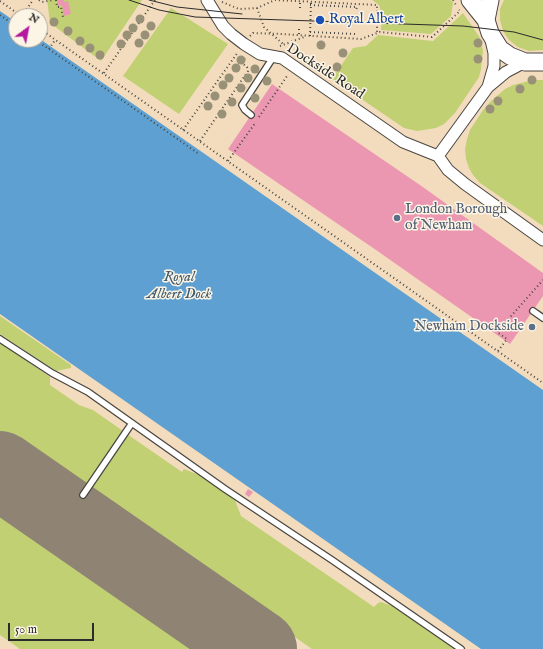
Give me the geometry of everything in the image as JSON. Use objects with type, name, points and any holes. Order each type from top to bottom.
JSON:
[{"type":"main road","points":[[488,26],[490,0]]},
{"type":"main road","points":[[465,6],[488,26],[500,49],[510,56],[525,62],[543,61]]},
{"type":"street","name":"Dockside Road","points":[[212,0],[223,26],[230,34],[260,54],[282,58],[400,140],[438,156],[448,170],[465,184],[543,240]]},
{"type":"street","points":[[488,26],[494,53],[494,66],[488,87]]},
{"type":"street","points":[[438,156],[488,87],[506,72],[525,62]]},
{"type":"lane","points":[[251,115],[242,105],[274,56]]},
{"type":"lane","points":[[533,311],[543,318]]},
{"type":"lane","points":[[0,339],[52,373],[88,392],[225,489],[461,649]]},
{"type":"lane","points":[[82,495],[132,423]]},
{"type":"path","points":[[39,0],[42,2],[52,0]]},
{"type":"path","points":[[56,0],[57,8],[61,7],[63,17]]},
{"type":"path","points":[[104,74],[155,0]]},
{"type":"path","points":[[212,0],[239,10],[257,8],[275,0],[300,3],[377,5],[377,33]]},
{"type":"path","points":[[0,1],[10,8]]},
{"type":"path","points":[[300,3],[300,8]]},
{"type":"path","points":[[310,3],[357,6],[356,10]]},
{"type":"path","points":[[310,3],[310,36]]},
{"type":"path","points":[[248,39],[253,34],[361,39],[377,33],[432,37],[465,6]]},
{"type":"path","points":[[257,8],[264,27],[283,44]]},
{"type":"path","points":[[299,28],[300,36]]},
{"type":"path","points":[[310,32],[355,34],[355,30]]},
{"type":"path","points":[[48,35],[543,383]]},
{"type":"path","points":[[260,54],[300,36]]},
{"type":"path","points":[[55,40],[49,49],[199,154]]},
{"type":"path","points":[[183,130],[240,49]]},
{"type":"path","points":[[200,141],[248,71],[247,67],[242,63],[244,60]]},
{"type":"path","points":[[274,95],[283,83]]},
{"type":"path","points":[[228,161],[237,148]]},
{"type":"path","points":[[498,352],[507,339],[497,332],[543,280]]},
{"type":"green space","points":[[47,0],[142,0],[101,61],[50,23]]},
{"type":"green space","points":[[372,0],[450,0],[453,2],[451,16],[431,34],[381,30],[382,14],[379,5]]},
{"type":"green space","points":[[504,0],[543,0],[543,50],[529,51],[518,47],[509,40],[503,31],[500,20],[500,9]]},
{"type":"green space","points":[[171,8],[228,44],[179,114],[123,76]]},
{"type":"green space","points":[[463,13],[480,38],[483,51],[481,69],[479,77],[455,113],[444,124],[436,128],[417,131],[404,128],[332,79],[353,48],[366,46],[378,35],[433,41]]},
{"type":"green space","points":[[533,80],[543,80],[543,226],[480,183],[469,168],[465,149],[470,130],[483,110],[491,101],[505,89],[513,85]]},
{"type":"green space","points":[[0,316],[71,365],[71,368],[56,371],[0,334]]},
{"type":"green space","points":[[0,343],[50,377],[50,385],[79,405],[93,410],[123,431],[83,489],[0,431]]},
{"type":"green space","points":[[127,434],[182,472],[184,469],[199,475],[235,500],[241,516],[374,607],[381,602],[392,606],[454,649],[312,649],[87,492]]},
{"type":"green space","points":[[0,507],[204,649],[20,649],[0,635]]},
{"type":"water","name":"Royal Albert Dock","points":[[0,11],[8,16],[8,48],[48,48],[48,45],[543,390],[543,649],[481,649],[0,314]]},
{"type":"building","points":[[57,0],[64,0],[64,2],[68,1],[71,14],[64,16],[62,5],[58,6]]},
{"type":"building","name":"London Borough of Newham","points":[[272,84],[420,185],[543,273],[543,296],[510,344],[228,149]]},
{"type":"building","points":[[248,489],[253,492],[249,497],[245,494]]},
{"type":"taxiway","points":[[0,473],[12,478]]},
{"type":"runway","points":[[0,470],[258,649]]},
{"type":"tram line","points":[[129,0],[159,10],[195,17],[463,26],[514,32],[543,40]]},
{"type":"tram line","points":[[149,0],[177,7],[242,14]]},
{"type":"place","name":"Royal Albert","points":[[320,20]]},
{"type":"place","name":"London Borough of Newham","points":[[397,218]]},
{"type":"place","name":"Newham Dockside","points":[[532,327]]}]
